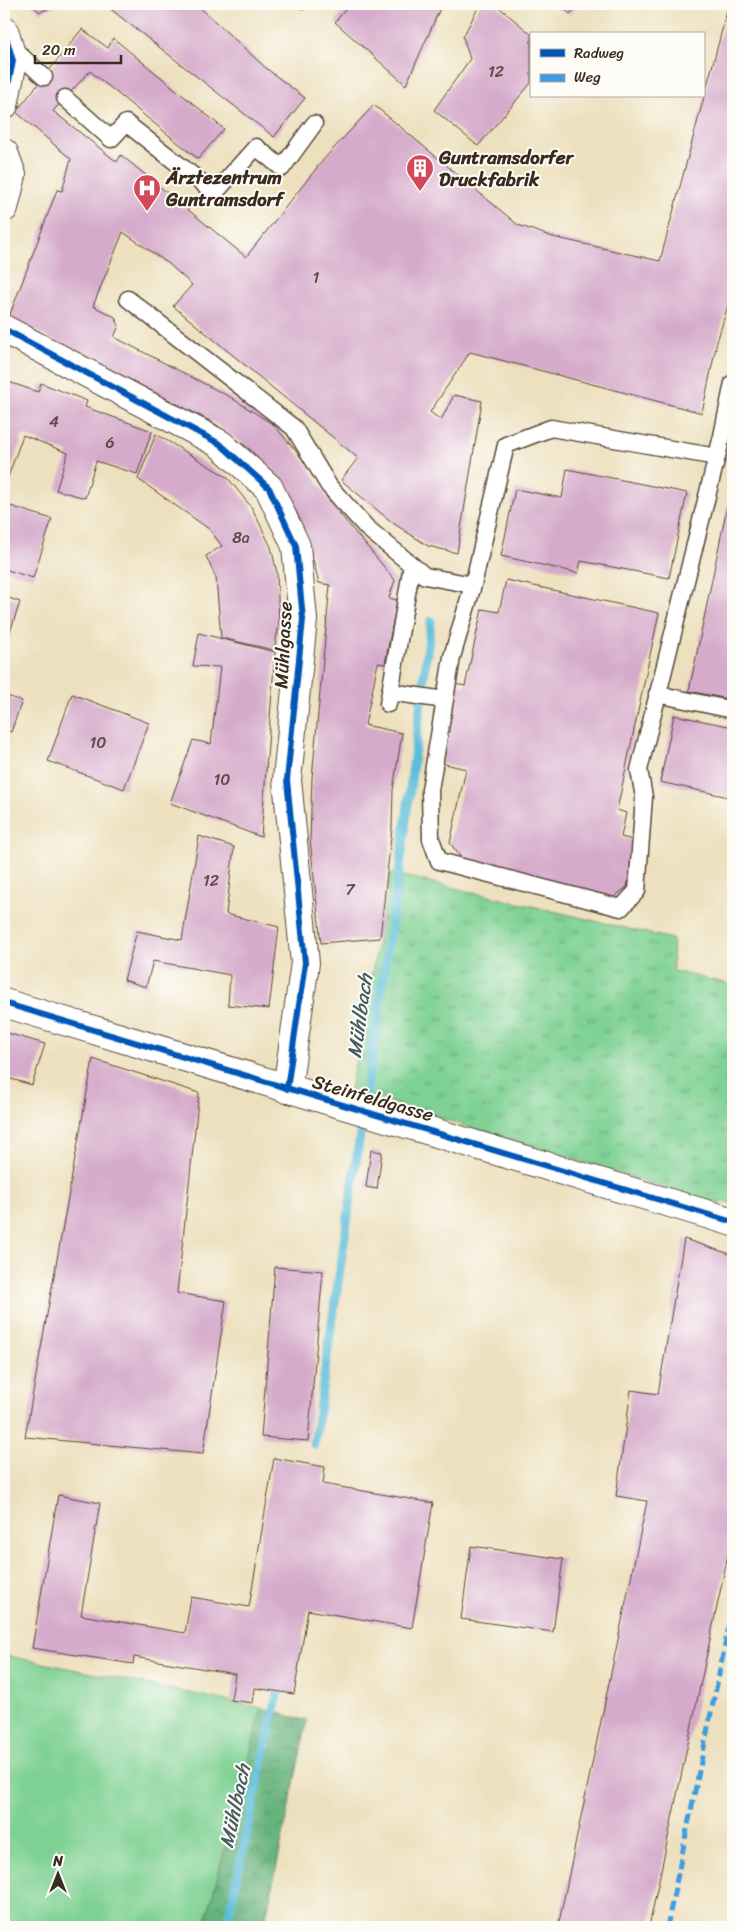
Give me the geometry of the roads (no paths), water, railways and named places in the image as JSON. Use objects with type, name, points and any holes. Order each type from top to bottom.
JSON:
[{"type":"street","points":[[4,105],[13,61],[6,37]]},
{"type":"street","points":[[4,153],[12,175],[4,208]]},
{"type":"street","name":"Mühlgasse","points":[[4,329],[220,444],[269,488],[296,546],[303,619],[287,780],[305,963],[287,1089]]},
{"type":"street","name":"Steinfeldgasse","points":[[4,1003],[733,1222]]},
{"type":"lane","points":[[6,37],[44,77]]},
{"type":"lane","points":[[65,98],[111,139],[126,124],[215,193],[256,147],[282,168],[314,124]]},
{"type":"lane","points":[[128,299],[294,428],[329,486],[367,528],[425,576],[473,586]]},
{"type":"lane","points":[[717,456],[551,428],[506,445],[473,586],[439,699],[430,790],[431,839],[439,861],[621,908],[636,891],[644,797],[640,770],[657,694],[717,456],[728,437],[733,383]]},
{"type":"lane","points":[[412,565],[389,698],[409,695],[439,699]]},
{"type":"lane","points":[[657,694],[733,710]]},
{"type":"waterway","name":"Mühlbach","points":[[314,1444],[402,852],[431,621]]},
{"type":"waterway","name":"Mühlbach","points":[[226,1927],[278,1692]]},
{"type":"place","name":"Guntramsdorfer Druckfabrik","points":[[420,192]]},
{"type":"place","name":"Ärztezentrum Guntramsdorf","points":[[147,212]]}]
